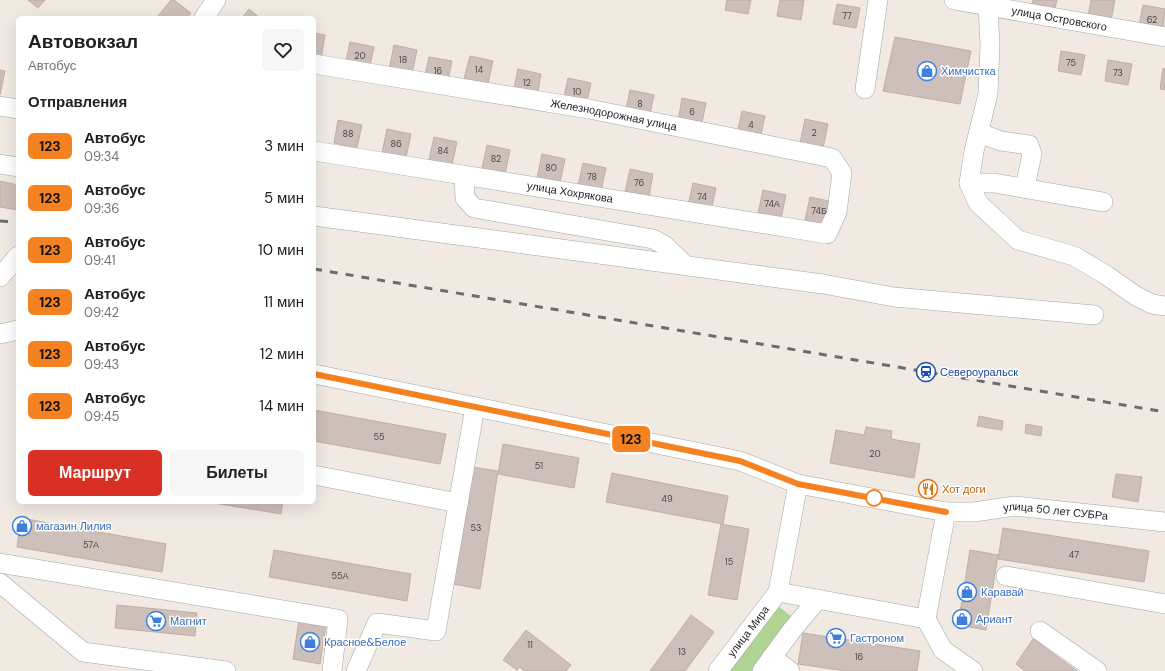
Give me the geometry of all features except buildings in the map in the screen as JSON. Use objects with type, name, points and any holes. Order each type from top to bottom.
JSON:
[{"type":"street","points":[[205,16],[216,0]]},
{"type":"street","points":[[865,89],[878,0]]},
{"type":"street","points":[[972,2],[990,44],[988,94],[974,151],[969,183],[978,203],[1018,240],[1074,256],[1106,275],[1136,296],[1159,305]]},
{"type":"street","name":"улица Островского","points":[[972,2],[1165,37]]},
{"type":"street","name":"Железнодорожная улица","points":[[316,64],[589,109],[832,158],[842,173],[837,212],[826,234]]},
{"type":"street","points":[[0,106],[16,109]]},
{"type":"street","points":[[978,134],[1001,141],[1029,145],[1032,154],[1025,188]]},
{"type":"street","name":"улица Хохрякова","points":[[316,151],[826,234]]},
{"type":"street","points":[[0,164],[16,167]]},
{"type":"street","points":[[464,175],[465,198],[474,208],[653,238],[664,245],[685,265]]},
{"type":"street","points":[[969,183],[994,182],[1103,202]]},
{"type":"street","points":[[316,216],[823,284],[894,297],[1094,315]]},
{"type":"street","points":[[0,277],[16,258]]},
{"type":"street","points":[[0,334],[16,330]]},
{"type":"street","points":[[316,374],[740,461],[798,484],[778,592],[926,619]]},
{"type":"street","points":[[356,671],[378,623],[436,631],[475,407]]},
{"type":"street","points":[[316,475],[458,503]]},
{"type":"street","name":"улица 50 лет СУБРа","points":[[798,484],[946,512],[974,512],[1015,506],[1165,522]]},
{"type":"street","points":[[946,512],[926,619],[943,650],[960,667]]},
{"type":"street","points":[[0,563],[338,619],[332,671]]},
{"type":"street","points":[[1006,576],[1165,604]]},
{"type":"street","points":[[0,583],[83,652],[226,671]]},
{"type":"street","name":"улица Мира","points":[[718,671],[778,592]]},
{"type":"street","points":[[790,671],[767,664],[818,599]]},
{"type":"street","points":[[1040,631],[1097,671]]},
{"type":"green space","points":[[778,606],[792,617],[752,671],[729,671]]},
{"type":"railway","points":[[0,221],[16,222]]},
{"type":"railway","points":[[316,269],[1165,412]]},
{"type":"bus line","name":"123","points":[[316,374],[740,461],[798,484],[946,512]]},
{"type":"place","name":"Химчистка","points":[[927,71]]},
{"type":"place","name":"Североуральск","points":[[926,372]]},
{"type":"place","name":"Хот доги","points":[[928,489]]},
{"type":"place","name":"магазин Лилия","points":[[22,526]]},
{"type":"place","name":"Каравай","points":[[967,592]]},
{"type":"place","name":"Ариант","points":[[962,619]]},
{"type":"place","name":"Магнит","points":[[156,621]]},
{"type":"place","name":"Гастроном","points":[[836,638]]},
{"type":"place","name":"Красное&Белое","points":[[310,642]]}]
